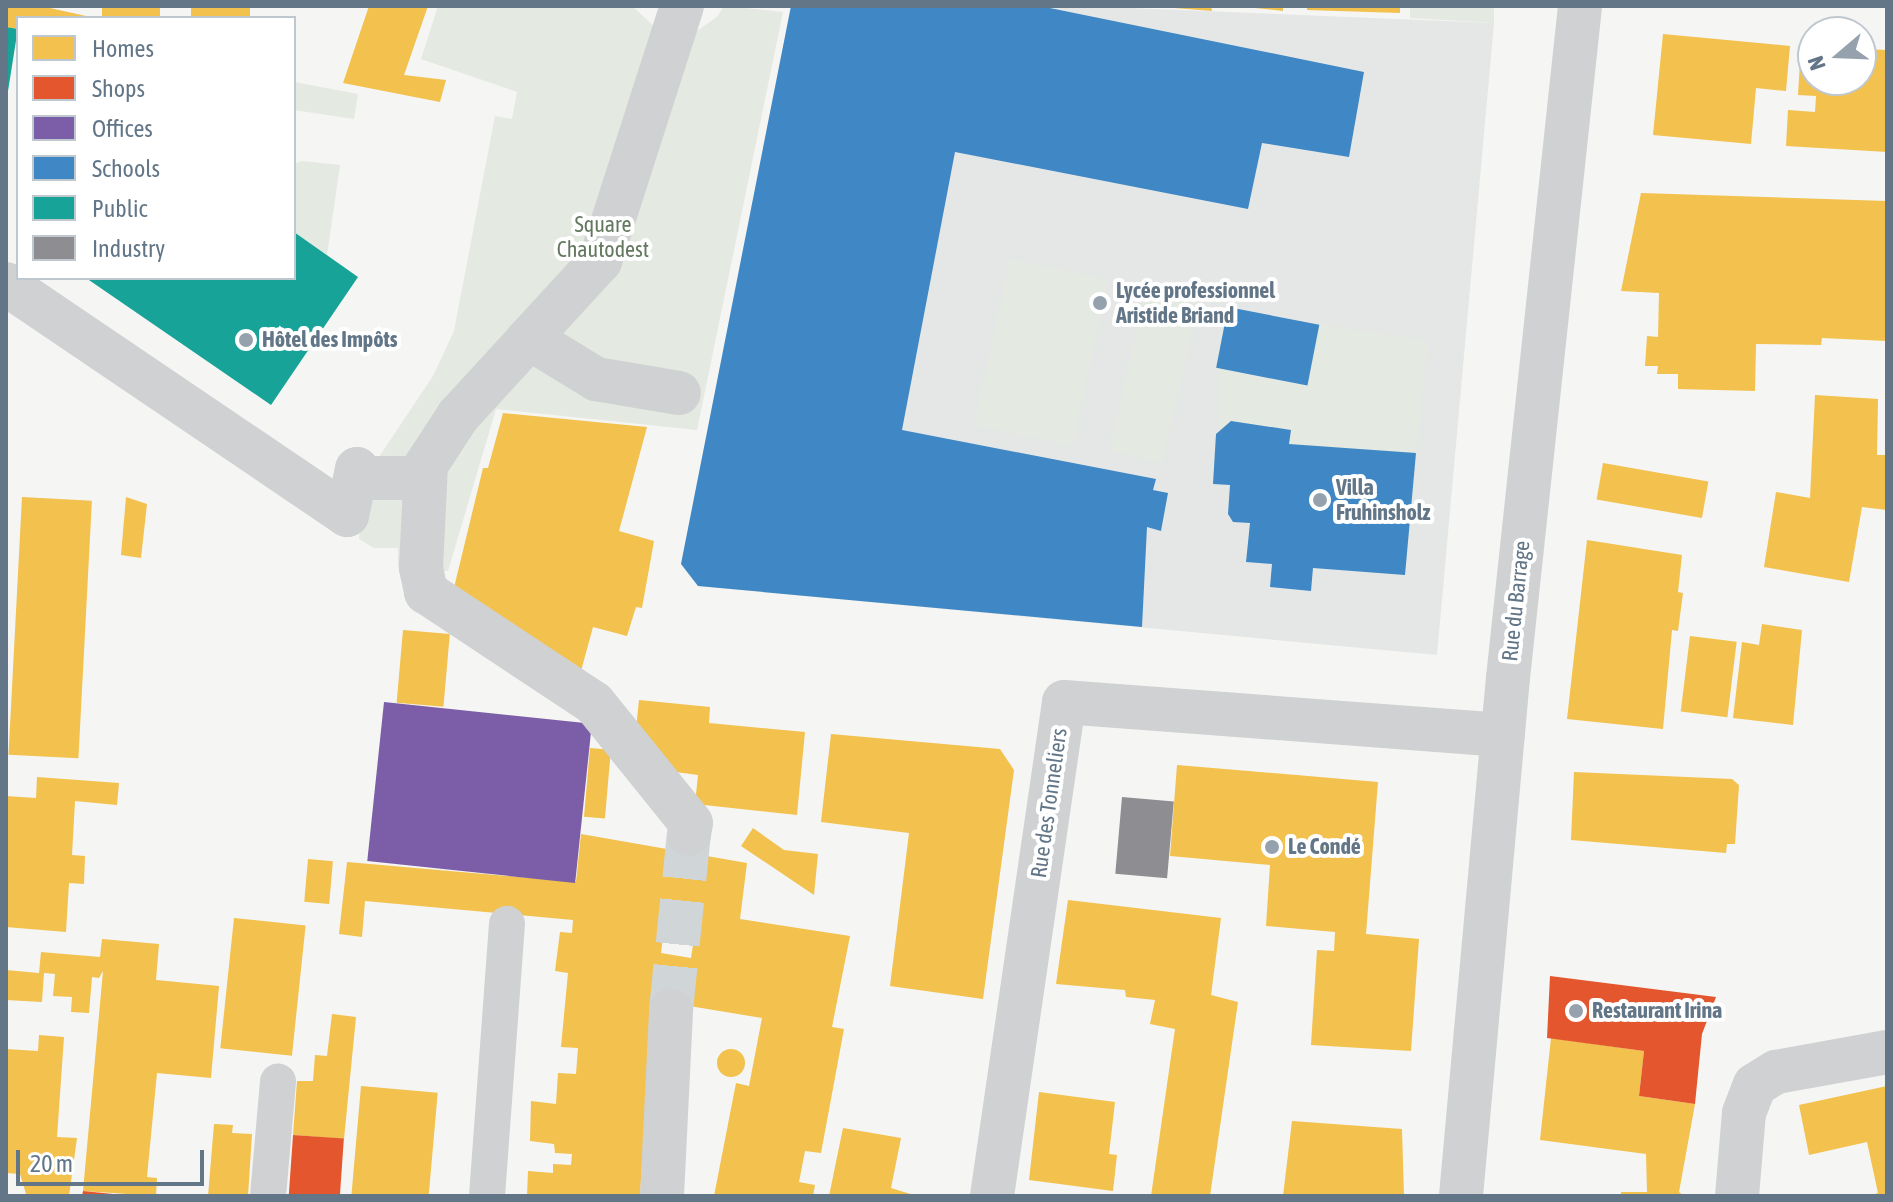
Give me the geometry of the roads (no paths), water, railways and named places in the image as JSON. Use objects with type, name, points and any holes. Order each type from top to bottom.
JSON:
[{"type":"street","points":[[682,6],[600,261],[458,416],[423,478],[421,568],[426,592],[594,703],[691,823],[689,834]]},
{"type":"street","name":"Rue du Barrage","points":[[1461,1196],[1503,735],[1580,6]]},
{"type":"street","points":[[6,284],[347,515],[357,469],[365,478],[423,478]]},
{"type":"street","points":[[529,338],[596,379],[679,393]]},
{"type":"street","name":"Rue des Tonneliers","points":[[992,1196],[1064,702],[1503,735]]},
{"type":"street","points":[[662,1196],[671,1010]]},
{"type":"street","points":[[1737,1196],[1744,1113],[1755,1085],[1776,1072],[1887,1052]]},
{"type":"lane","points":[[487,1196],[507,924]]},
{"type":"lane","points":[[268,1196],[278,1081]]},
{"type":"tunnel","points":[[671,1010],[689,834]]},
{"type":"place","name":"Lycée professionnel Aristide Briand","points":[[1100,303]]},
{"type":"place","name":"Hôtel des Impôts","points":[[246,340]]},
{"type":"place","name":"Villa Fruhinsholz","points":[[1320,500]]},
{"type":"place","name":"Le Condé","points":[[1272,847]]},
{"type":"place","name":"Restaurant Irina","points":[[1576,1011]]},
{"type":"park label","name":"Square Chautodest","points":[[603,236]]}]
